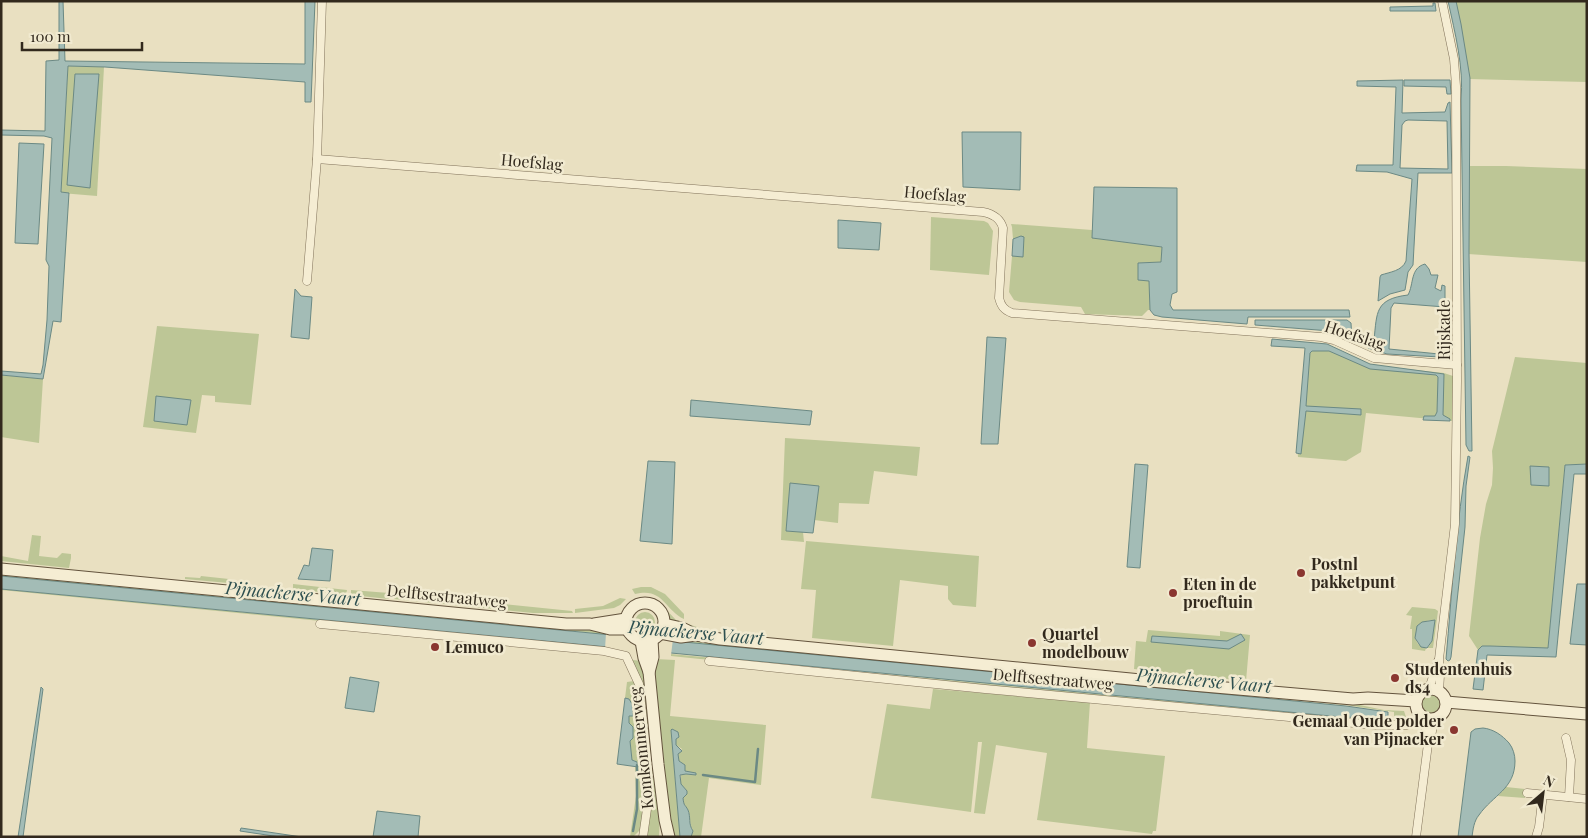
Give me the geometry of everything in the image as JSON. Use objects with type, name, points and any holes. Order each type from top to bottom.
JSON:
[{"type":"main road","name":"Delftsestraatweg","points":[[1,569],[566,624],[590,624],[610,629],[645,632],[682,628],[696,635],[720,639],[1353,700],[1368,698],[1423,713]]},
{"type":"main road","name":"Komkommerweg","points":[[645,632],[665,820],[669,837]]},
{"type":"main road","points":[[1434,690],[1443,696],[1445,706],[1441,715],[1423,713],[1422,692],[1434,690]]},
{"type":"main road","points":[[1445,706],[1514,707],[1587,714]]},
{"type":"main road","name":"Komkommerweg","points":[[662,837],[665,820]]},
{"type":"street","points":[[307,282],[317,159],[322,1]]},
{"type":"street","name":"Rijskade","points":[[1434,690],[1440,675],[1439,659],[1455,524],[1457,365],[1456,86],[1454,59],[1442,1]]},
{"type":"street","name":"Hoefslag","points":[[317,159],[983,212],[996,216],[1003,228],[999,298],[1005,310],[1012,313],[1321,337],[1334,340],[1374,358],[1457,365]]},
{"type":"street","name":"Komkommerweg","points":[[320,624],[576,648],[626,656],[639,684],[648,770],[648,802],[643,837]]},
{"type":"street","name":"Delftsestraatweg","points":[[709,661],[1023,693],[1375,725],[1406,725],[1423,713]]},
{"type":"street","points":[[1416,837],[1428,744],[1425,735],[1423,713]]},
{"type":"street","points":[[1566,738],[1571,760],[1569,797]]},
{"type":"street","points":[[1527,793],[1587,799]]},
{"type":"street","points":[[1536,837],[1543,794]]},
{"type":"green space","points":[[1453,1],[1587,1],[1587,82],[1469,79]]},
{"type":"green space","points":[[68,66],[104,67],[97,196],[61,193]]},
{"type":"green space","points":[[1466,166],[1587,169],[1587,262],[1468,254]]},
{"type":"green space","points":[[931,217],[984,221],[988,223],[993,231],[989,275],[930,270]]},
{"type":"green space","points":[[1011,224],[1092,230],[1092,238],[1163,247],[1161,262],[1139,263],[1149,281],[1150,310],[1142,316],[1085,314],[1081,307],[1014,300],[1009,292],[1012,256],[1023,256],[1021,236],[1013,239]]},
{"type":"green space","points":[[157,326],[259,334],[251,405],[215,402],[215,396],[202,395],[196,433],[143,427]]},
{"type":"green space","points":[[1308,346],[1330,347],[1371,365],[1444,373],[1453,376],[1452,421],[1366,413],[1361,452],[1346,461],[1298,457],[1297,447]]},
{"type":"green space","points":[[1515,357],[1587,363],[1587,464],[1565,465],[1548,649],[1482,646],[1478,650],[1469,636],[1480,538],[1486,504],[1492,485],[1492,451]]},
{"type":"green space","points":[[1,375],[43,379],[39,443],[1,437]]},
{"type":"green space","points":[[785,438],[920,447],[917,476],[874,471],[869,504],[839,503],[838,523],[814,520],[818,486],[786,531],[803,532],[804,542],[781,540]]},
{"type":"green space","points":[[32,535],[41,536],[39,556],[57,558],[62,553],[71,554],[69,568],[1,561],[1,556],[28,561]]},
{"type":"green space","points":[[806,541],[979,556],[976,607],[953,605],[948,599],[948,586],[900,580],[893,646],[812,638],[816,590],[801,589]]},
{"type":"green space","points":[[1,574],[608,631],[619,650],[1,590],[605,647],[592,633],[1,576]]},
{"type":"green space","points":[[201,576],[229,579],[229,581],[239,582],[239,584],[185,579],[185,577],[200,578]]},
{"type":"green space","points":[[293,584],[347,590],[346,595],[293,589]]},
{"type":"green space","points":[[651,587],[665,594],[684,614],[684,619],[677,615],[658,596],[644,593],[635,594],[632,589]]},
{"type":"green space","points":[[351,590],[389,593],[389,599],[351,595]]},
{"type":"green space","points":[[395,594],[496,604],[495,609],[394,599]]},
{"type":"green space","points":[[646,597],[657,600],[676,620],[718,634],[670,622],[658,606],[645,600]]},
{"type":"green space","points":[[620,598],[626,599],[614,608],[575,613],[575,609],[603,606]]},
{"type":"green space","points":[[503,604],[572,611],[573,613],[533,613],[503,610]]},
{"type":"green space","points":[[1412,607],[1435,609],[1438,611],[1433,648],[1427,648],[1430,645],[1431,620],[1427,621],[1415,638],[1418,644],[1426,648],[1425,651],[1412,649],[1412,629],[1410,629],[1412,616],[1406,615]]},
{"type":"green space","points":[[645,612],[652,615],[655,622],[652,629],[645,632],[638,629],[635,622],[638,615]]},
{"type":"green space","points":[[1148,630],[1220,636],[1220,631],[1250,635],[1246,681],[1134,669],[1136,641],[1146,642]]},
{"type":"green space","points":[[673,638],[1350,703],[1384,710],[1404,711],[1407,721],[1394,723],[1394,712],[1346,705],[672,642]]},
{"type":"green space","points":[[671,654],[1341,717],[1388,718],[1387,722],[700,659],[671,656]]},
{"type":"green space","points":[[655,659],[675,660],[670,716],[766,725],[761,785],[709,778],[701,837],[691,837],[693,831],[688,810],[683,801],[687,791],[681,784],[681,775],[695,775],[685,771],[685,765],[679,761],[678,753],[682,749],[676,745],[676,739],[678,738],[671,730],[680,837],[672,837],[655,679]]},
{"type":"green space","points":[[633,660],[642,661],[647,690],[660,816],[659,837],[646,837],[652,788]]},
{"type":"green space","points":[[634,681],[644,767],[645,804],[641,829],[633,837],[630,837],[636,796],[635,766],[638,767],[635,761],[632,760],[630,741],[632,726],[629,723],[629,716],[633,716],[632,704],[629,699],[625,698],[627,682]]},
{"type":"green space","points":[[933,689],[1090,702],[1087,748],[1165,756],[1156,831],[1153,831],[1152,834],[1037,820],[1047,753],[996,745],[985,814],[974,813],[982,742],[978,742],[971,812],[871,798],[887,704],[930,709]]},
{"type":"green space","points":[[1431,695],[1437,698],[1440,704],[1437,710],[1431,713],[1425,710],[1422,704],[1425,698]]},
{"type":"green space","points":[[1506,787],[1525,789],[1525,798],[1498,796]]},
{"type":"water","points":[[59,1],[63,1],[65,61],[305,64],[305,1],[315,1],[311,102],[305,102],[305,82],[68,66],[61,192],[69,193],[61,322],[53,321],[43,379],[1,375],[1,371],[41,374],[43,365],[47,320],[49,266],[46,260],[52,138],[44,136],[1,135],[1,130],[45,131],[46,61],[59,60]]},
{"type":"water","points":[[1448,1],[1456,1],[1470,78],[1469,251],[1472,451],[1469,451],[1466,445],[1462,88],[1458,50]]},
{"type":"water","points":[[1433,3],[1435,3],[1436,11],[1390,11],[1390,7],[1433,6]]},
{"type":"water","points":[[75,74],[99,74],[90,188],[67,185]]},
{"type":"water","points":[[1403,80],[1402,113],[1445,112],[1450,102],[1452,173],[1418,173],[1413,265],[1408,272],[1405,290],[1390,294],[1378,301],[1381,275],[1399,269],[1406,261],[1412,179],[1387,172],[1356,171],[1357,165],[1393,165],[1396,87],[1357,86],[1357,81]],"holes":[[[1405,121],[1447,121],[1448,169],[1400,168],[1402,125]]]},
{"type":"water","points":[[1404,80],[1450,80],[1451,94],[1447,94],[1446,87],[1404,86]]},
{"type":"water","points":[[962,132],[1021,132],[1020,190],[963,187]]},
{"type":"water","points":[[19,143],[44,144],[38,244],[15,243]]},
{"type":"water","points":[[1094,187],[1177,188],[1177,292],[1172,294],[1170,305],[1173,310],[1349,310],[1350,317],[1248,317],[1247,324],[1154,315],[1150,310],[1149,281],[1138,280],[1138,263],[1161,262],[1162,247],[1092,238]]},
{"type":"water","points":[[838,220],[881,223],[879,250],[838,248]]},
{"type":"water","points":[[1021,236],[1024,237],[1023,257],[1012,256],[1013,239]]},
{"type":"water","points":[[1425,264],[1431,275],[1438,275],[1435,288],[1441,291],[1442,285],[1445,286],[1445,307],[1394,303],[1391,308],[1389,349],[1439,354],[1444,352],[1447,346],[1449,347],[1445,354],[1440,357],[1387,354],[1368,348],[1369,343],[1374,340],[1377,315],[1380,308],[1389,300],[1408,295],[1417,269]]},
{"type":"water","points":[[295,289],[301,296],[312,297],[309,339],[291,337]]},
{"type":"water","points":[[1255,320],[1347,320],[1351,323],[1352,340],[1330,331],[1255,325]]},
{"type":"water","points":[[987,337],[1006,338],[998,444],[981,444]]},
{"type":"water","points":[[1272,339],[1327,344],[1370,364],[1444,374],[1443,415],[1450,419],[1450,421],[1423,420],[1424,416],[1435,416],[1437,412],[1438,377],[1436,375],[1370,369],[1329,351],[1312,351],[1310,353],[1306,406],[1361,409],[1361,415],[1306,411],[1301,454],[1296,453],[1305,348],[1271,346]]},
{"type":"water","points":[[156,396],[191,400],[187,425],[154,421]]},
{"type":"water","points":[[691,400],[812,411],[810,425],[690,416]]},
{"type":"water","points":[[1468,456],[1470,457],[1466,486],[1465,527],[1451,657],[1448,661],[1446,659],[1455,557],[1460,506]]},
{"type":"water","points":[[648,461],[675,462],[672,544],[640,541]]},
{"type":"water","points":[[1135,464],[1148,465],[1140,568],[1127,567]]},
{"type":"water","points":[[1587,464],[1587,474],[1574,474],[1556,657],[1487,655],[1483,690],[1473,689],[1478,650],[1482,646],[1548,648],[1565,465]]},
{"type":"water","points":[[1530,466],[1549,467],[1549,486],[1531,485]]},
{"type":"water","points":[[790,483],[819,486],[813,533],[786,531]]},
{"type":"water","points":[[312,548],[333,550],[330,581],[298,579],[304,565],[309,566]]},
{"type":"water","points":[[1,576],[1346,706],[1388,712],[1388,718],[1341,717],[1,589]]},
{"type":"water","points":[[1577,584],[1587,584],[1587,645],[1570,644]]},
{"type":"water","points":[[1435,620],[1432,641],[1427,648],[1421,647],[1415,638],[1417,626],[1422,622]]},
{"type":"water","points":[[1241,634],[1245,640],[1229,649],[1151,642],[1152,636],[1227,641]]},
{"type":"water","points":[[350,677],[379,682],[374,712],[345,708]]},
{"type":"water","points":[[41,687],[43,689],[23,837],[18,837]]},
{"type":"water","points":[[625,698],[629,699],[632,704],[633,716],[629,716],[629,723],[633,727],[633,738],[630,741],[632,760],[637,762],[638,767],[617,764]]},
{"type":"water","points":[[1483,728],[1497,733],[1509,743],[1515,756],[1514,771],[1507,785],[1477,817],[1472,837],[1458,837],[1471,732],[1475,729]]},
{"type":"water","points":[[672,729],[678,732],[679,737],[676,739],[676,745],[682,751],[678,754],[679,761],[685,765],[685,771],[696,773],[696,775],[680,775],[681,784],[687,791],[683,798],[693,831],[691,837],[680,837]]},
{"type":"water","points":[[377,811],[420,816],[418,837],[373,837]]},
{"type":"water","points":[[241,828],[302,837],[280,837],[240,831]]},
{"type":"pier","points":[[606,633],[673,639],[671,655],[605,649]]},
{"type":"waterway","points":[[703,775],[755,782],[758,749]]},
{"type":"waterway","points":[[633,831],[637,809],[637,765]]},
{"type":"place","name":"Postnl pakketpunt","points":[[1301,573]]},
{"type":"place","name":"Eten in de proeftuin","points":[[1173,593]]},
{"type":"place","name":"Quartel modelbouw","points":[[1032,643]]},
{"type":"place","name":"Lemuco","points":[[435,647]]},
{"type":"place","name":"Studentenhuis ds4","points":[[1395,678]]},
{"type":"place","name":"Gemaal Oude polder van Pijnacker","points":[[1454,730]]},
{"type":"water label","name":"Pijnackerse Vaart","points":[[293,594]]},
{"type":"water label","name":"Pijnackerse Vaart","points":[[696,633]]},
{"type":"water label","name":"Pijnackerse Vaart","points":[[1204,681]]}]
